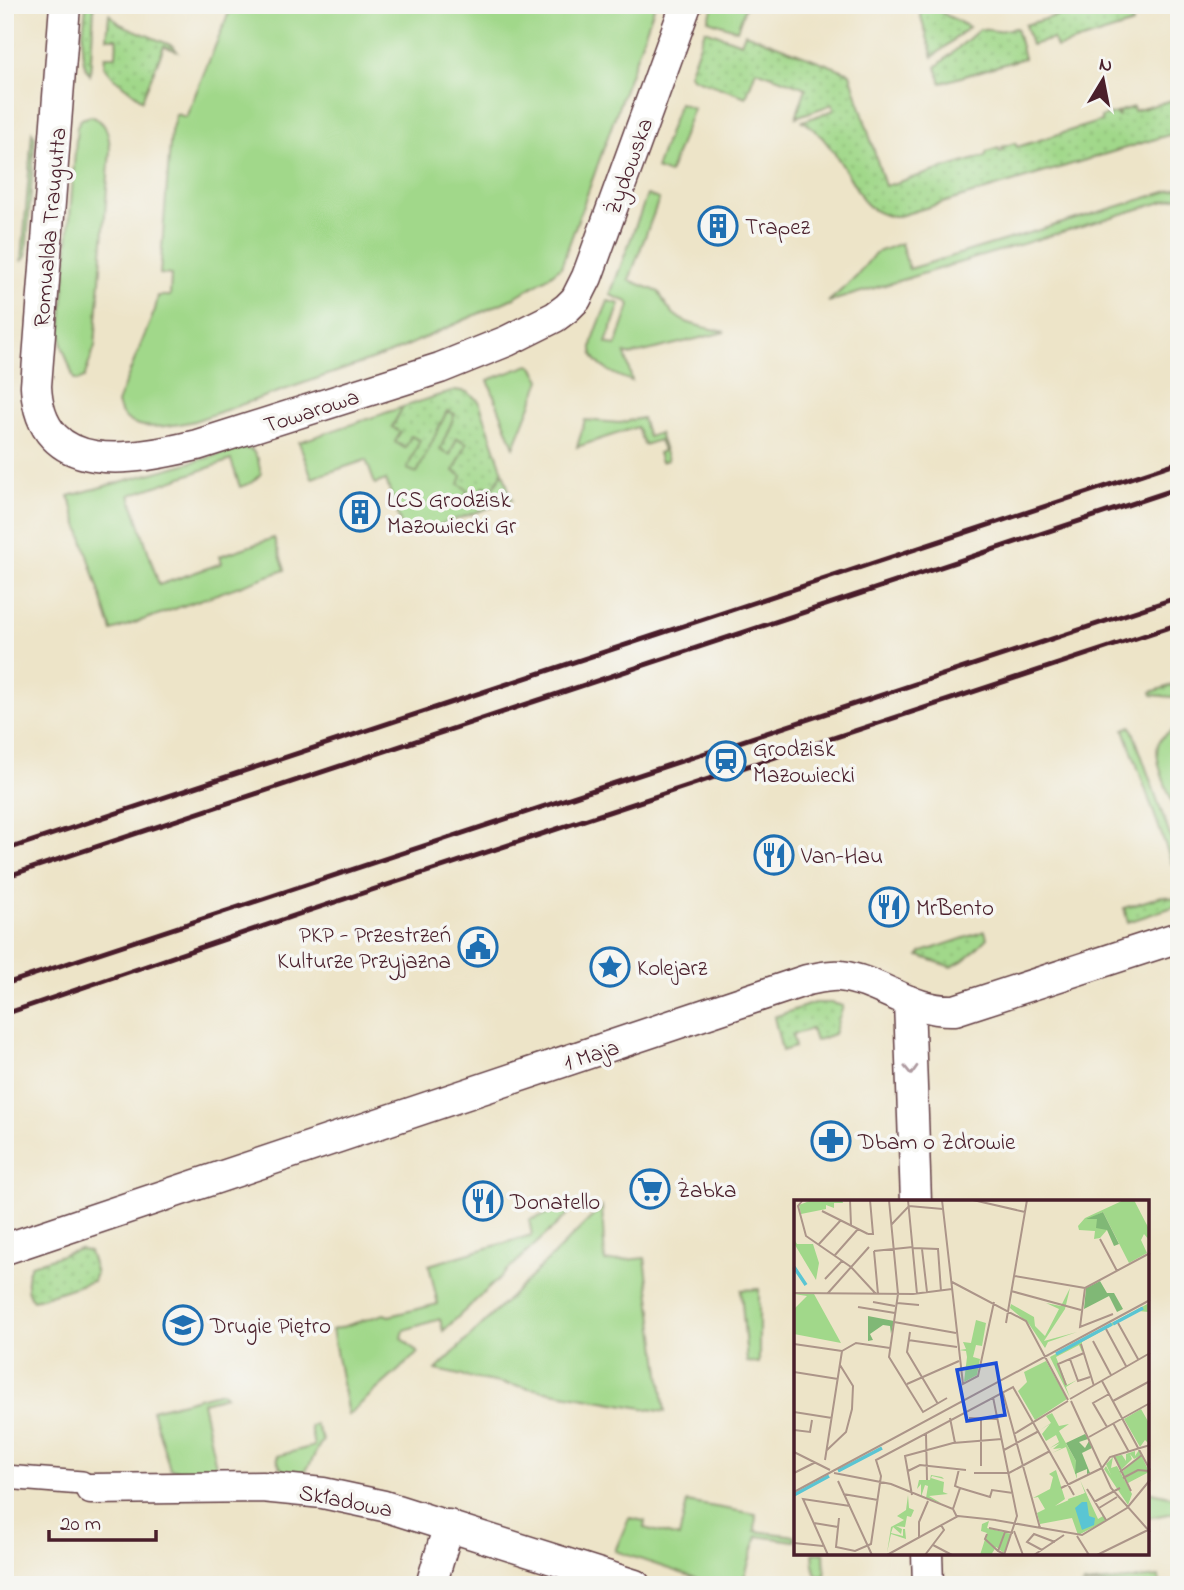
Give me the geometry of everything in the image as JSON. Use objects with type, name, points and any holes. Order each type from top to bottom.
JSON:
[{"type":"street","name":"Romualda Traugutta","points":[[60,442],[44,422],[37,405],[36,386],[65,5]]},
{"type":"street","name":"Żydowska","points":[[555,317],[576,299],[582,289],[686,5]]},
{"type":"street","name":"Towarowa","points":[[60,442],[78,454],[116,459],[157,455],[197,445],[440,368],[555,317]]},
{"type":"street","name":"1 Maja","points":[[5,1249],[807,981],[841,976],[931,1010],[955,1010],[1179,937]]},
{"type":"street","points":[[909,1001],[916,1200]]},
{"type":"street","name":"Składowa","points":[[5,1477],[82,1483],[91,1489],[262,1487],[303,1490],[384,1506],[635,1585]]},
{"type":"street","points":[[431,1585],[449,1525]]},
{"type":"street","points":[[927,1555],[928,1585]]},
{"type":"green space","points":[[86,5],[94,5],[90,75],[82,50]]},
{"type":"green space","points":[[232,5],[655,5],[561,267],[511,299],[391,353],[194,421],[150,427],[139,425],[122,414],[117,403],[155,310],[158,296],[170,296],[171,275],[160,274],[171,132],[176,114],[186,117]]},
{"type":"green space","points":[[714,5],[746,5],[737,30],[708,20]]},
{"type":"green space","points":[[907,5],[931,5],[969,27],[933,57],[919,10]]},
{"type":"green space","points":[[1092,5],[1151,5],[1152,9],[1131,15],[1133,24],[1056,48],[1053,39],[1031,45],[1025,25]]},
{"type":"green space","points":[[109,14],[120,24],[173,46],[177,51],[164,46],[142,100],[113,77],[104,66],[105,56],[116,56],[117,38],[107,38]]},
{"type":"green space","points":[[1016,28],[1024,58],[941,83],[936,67],[980,29],[997,31]]},
{"type":"green space","points":[[705,30],[741,43],[745,33],[850,73],[885,186],[986,156],[986,152],[999,148],[1000,152],[1003,151],[1002,147],[1015,143],[1017,147],[1101,121],[1101,117],[1116,113],[1119,116],[1118,112],[1133,107],[1134,111],[1179,98],[1179,132],[899,216],[888,216],[875,211],[864,201],[830,147],[803,121],[834,110],[833,104],[796,117],[806,88],[756,70],[746,97],[693,78],[689,74]]},
{"type":"green space","points":[[679,103],[693,108],[669,174],[656,169]]},
{"type":"green space","points":[[91,116],[106,129],[110,150],[95,346],[84,378],[77,381],[62,345],[61,332],[77,126],[81,119]]},
{"type":"green space","points":[[32,132],[35,137],[26,257],[22,261]]},
{"type":"green space","points":[[1179,188],[1179,197],[828,302],[856,277],[875,253],[901,243],[909,269]]},
{"type":"green space","points":[[647,195],[659,199],[629,280],[659,292],[671,311],[686,322],[725,332],[631,355],[625,353],[632,381],[613,374],[601,365],[592,348],[608,301],[620,304],[606,343],[616,346],[630,305],[610,295]]},
{"type":"green space","points":[[529,365],[541,380],[514,447],[488,380]]},
{"type":"green space","points":[[455,390],[467,392],[479,401],[503,472],[492,490],[484,486],[474,503],[464,498],[468,490],[459,484],[462,476],[454,471],[467,443],[457,438],[450,455],[440,450],[455,414],[447,411],[417,473],[407,469],[420,440],[411,436],[405,448],[395,442],[400,432],[392,427],[403,407]]},
{"type":"green space","points":[[403,407],[392,427],[420,440],[448,411],[456,415],[457,438],[467,443],[484,486],[492,489],[503,472],[512,500],[405,537],[386,480],[375,484],[366,460],[312,478],[299,442]]},
{"type":"green space","points":[[642,418],[648,437],[659,433],[668,460],[661,462],[658,453],[663,451],[659,440],[644,445],[637,427],[577,447],[585,420],[619,423]]},
{"type":"green space","points":[[243,448],[252,450],[258,459],[261,474],[251,483],[240,487],[231,460],[130,495],[159,585],[222,563],[220,556],[274,538],[285,570],[112,631],[69,496]]},
{"type":"green space","points":[[1179,683],[1179,695],[1152,695],[1151,692]]},
{"type":"green space","points":[[1131,726],[1179,861],[1172,864],[1124,729]]},
{"type":"green space","points":[[1179,728],[1179,819],[1161,771],[1157,752],[1161,739]]},
{"type":"green space","points":[[1162,896],[1179,899],[1179,905],[1128,922],[1124,908]]},
{"type":"green space","points":[[985,931],[987,938],[966,959],[951,967],[919,956],[922,952]]},
{"type":"green space","points":[[814,1003],[843,1006],[834,1034],[815,1041],[811,1029],[792,1035],[795,1047],[782,1051],[774,1017]]},
{"type":"green space","points":[[568,1207],[570,1212],[443,1331],[440,1319],[404,1330],[402,1338],[418,1353],[348,1415],[332,1330],[384,1314],[389,1316],[438,1304],[429,1265],[532,1235],[529,1220]]},
{"type":"green space","points":[[602,1207],[605,1262],[645,1258],[665,1412],[436,1370]]},
{"type":"green space","points":[[80,1249],[89,1252],[96,1273],[93,1281],[33,1300],[28,1293],[27,1283],[31,1265]]},
{"type":"green space","points":[[759,1289],[759,1363],[747,1362],[741,1290]]},
{"type":"green space","points":[[221,1392],[226,1396],[202,1402],[218,1475],[170,1469],[152,1410]]},
{"type":"green space","points":[[315,1424],[323,1440],[309,1465],[299,1476],[286,1473],[279,1465],[277,1456],[314,1446],[310,1426]]},
{"type":"green space","points":[[1149,1491],[1179,1498],[1179,1512],[1149,1518]]},
{"type":"green space","points":[[687,1502],[756,1514],[755,1531],[794,1536],[794,1541],[757,1536],[742,1585],[717,1585],[615,1551],[629,1518],[645,1521],[644,1528],[679,1537]]},
{"type":"green space","points":[[813,1555],[824,1555],[825,1577],[815,1574]]},
{"type":"green space","points":[[1159,1577],[1160,1585],[1083,1585],[1084,1584]]},
{"type":"railway","points":[[5,850],[1179,462]]},
{"type":"railway","points":[[5,877],[1179,488]]},
{"type":"railway","points":[[5,984],[1179,597]]},
{"type":"railway","points":[[5,1014],[302,913],[1179,624]]},
{"type":"place","name":"Trapez","points":[[718,226]]},
{"type":"place","name":"LCS Grodzisk Mazowiecki Gr","points":[[360,512]]},
{"type":"place","name":"Grodzisk Mazowiecki","points":[[726,761]]},
{"type":"place","name":"Van-Hau","points":[[774,855]]},
{"type":"place","name":"MrBento","points":[[889,907]]},
{"type":"place","name":"PKP - Przestrzeń Kulturze Przyjazna","points":[[478,947]]},
{"type":"place","name":"Kolejarz","points":[[610,967]]},
{"type":"place","name":"Dbam o Zdrowie","points":[[831,1141]]},
{"type":"place","name":"Żabka","points":[[650,1189]]},
{"type":"place","name":"Donatello","points":[[483,1201]]},
{"type":"place","name":"Drugie Piętro","points":[[183,1325]]}]
